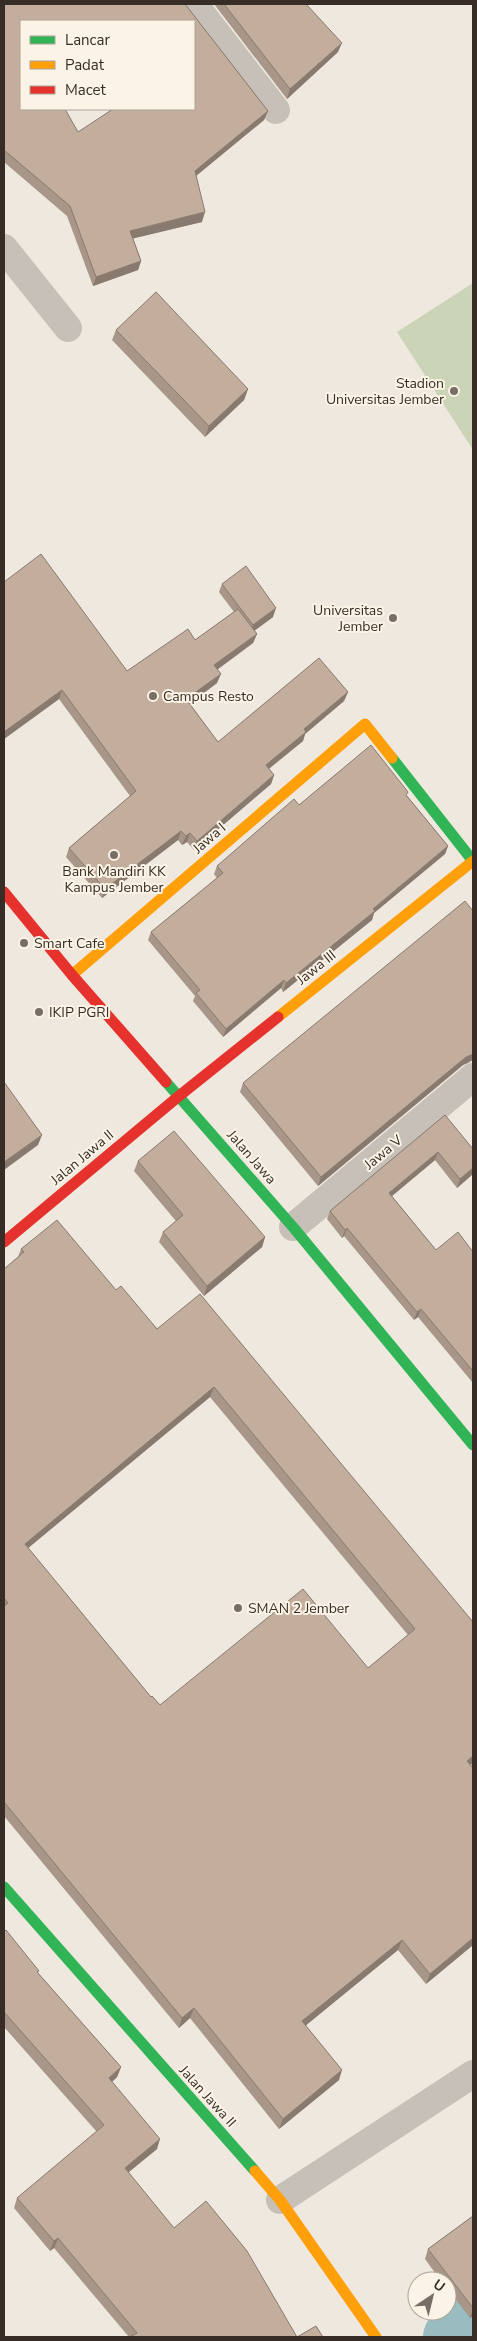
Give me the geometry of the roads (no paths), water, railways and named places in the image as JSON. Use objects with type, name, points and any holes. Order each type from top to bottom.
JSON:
[{"type":"street","points":[[194,4],[276,110]]},
{"type":"street","points":[[4,248],[68,328]]},
{"type":"street","name":"Jawa I","points":[[72,976],[365,724],[473,861]]},
{"type":"street","name":"Jawa III","points":[[179,1096],[473,861]]},
{"type":"street","name":"Jalan Jawa","points":[[4,892],[72,976],[293,1227],[473,1445]]},
{"type":"street","name":"Jawa V","points":[[293,1227],[473,1077]]},
{"type":"street","name":"Jalan Jawa II","points":[[4,1242],[179,1096]]},
{"type":"street","name":"Jalan Jawa II","points":[[4,1887],[280,2200],[376,2337]]},
{"type":"street","points":[[280,2200],[473,2074]]},
{"type":"waterway","points":[[453,2337],[473,2325]]},
{"type":"place","name":"Stadion Universitas Jember","points":[[454,391]]},
{"type":"place","name":"Universitas Jember","points":[[393,618]]},
{"type":"place","name":"Campus Resto","points":[[153,696]]},
{"type":"place","name":"Bank Mandiri KK Kampus Jember","points":[[114,855]]},
{"type":"place","name":"Smart Cafe","points":[[24,943]]},
{"type":"place","name":"IKIP PGRI","points":[[39,1012]]},
{"type":"place","name":"SMAN 2 Jember","points":[[238,1608]]}]
